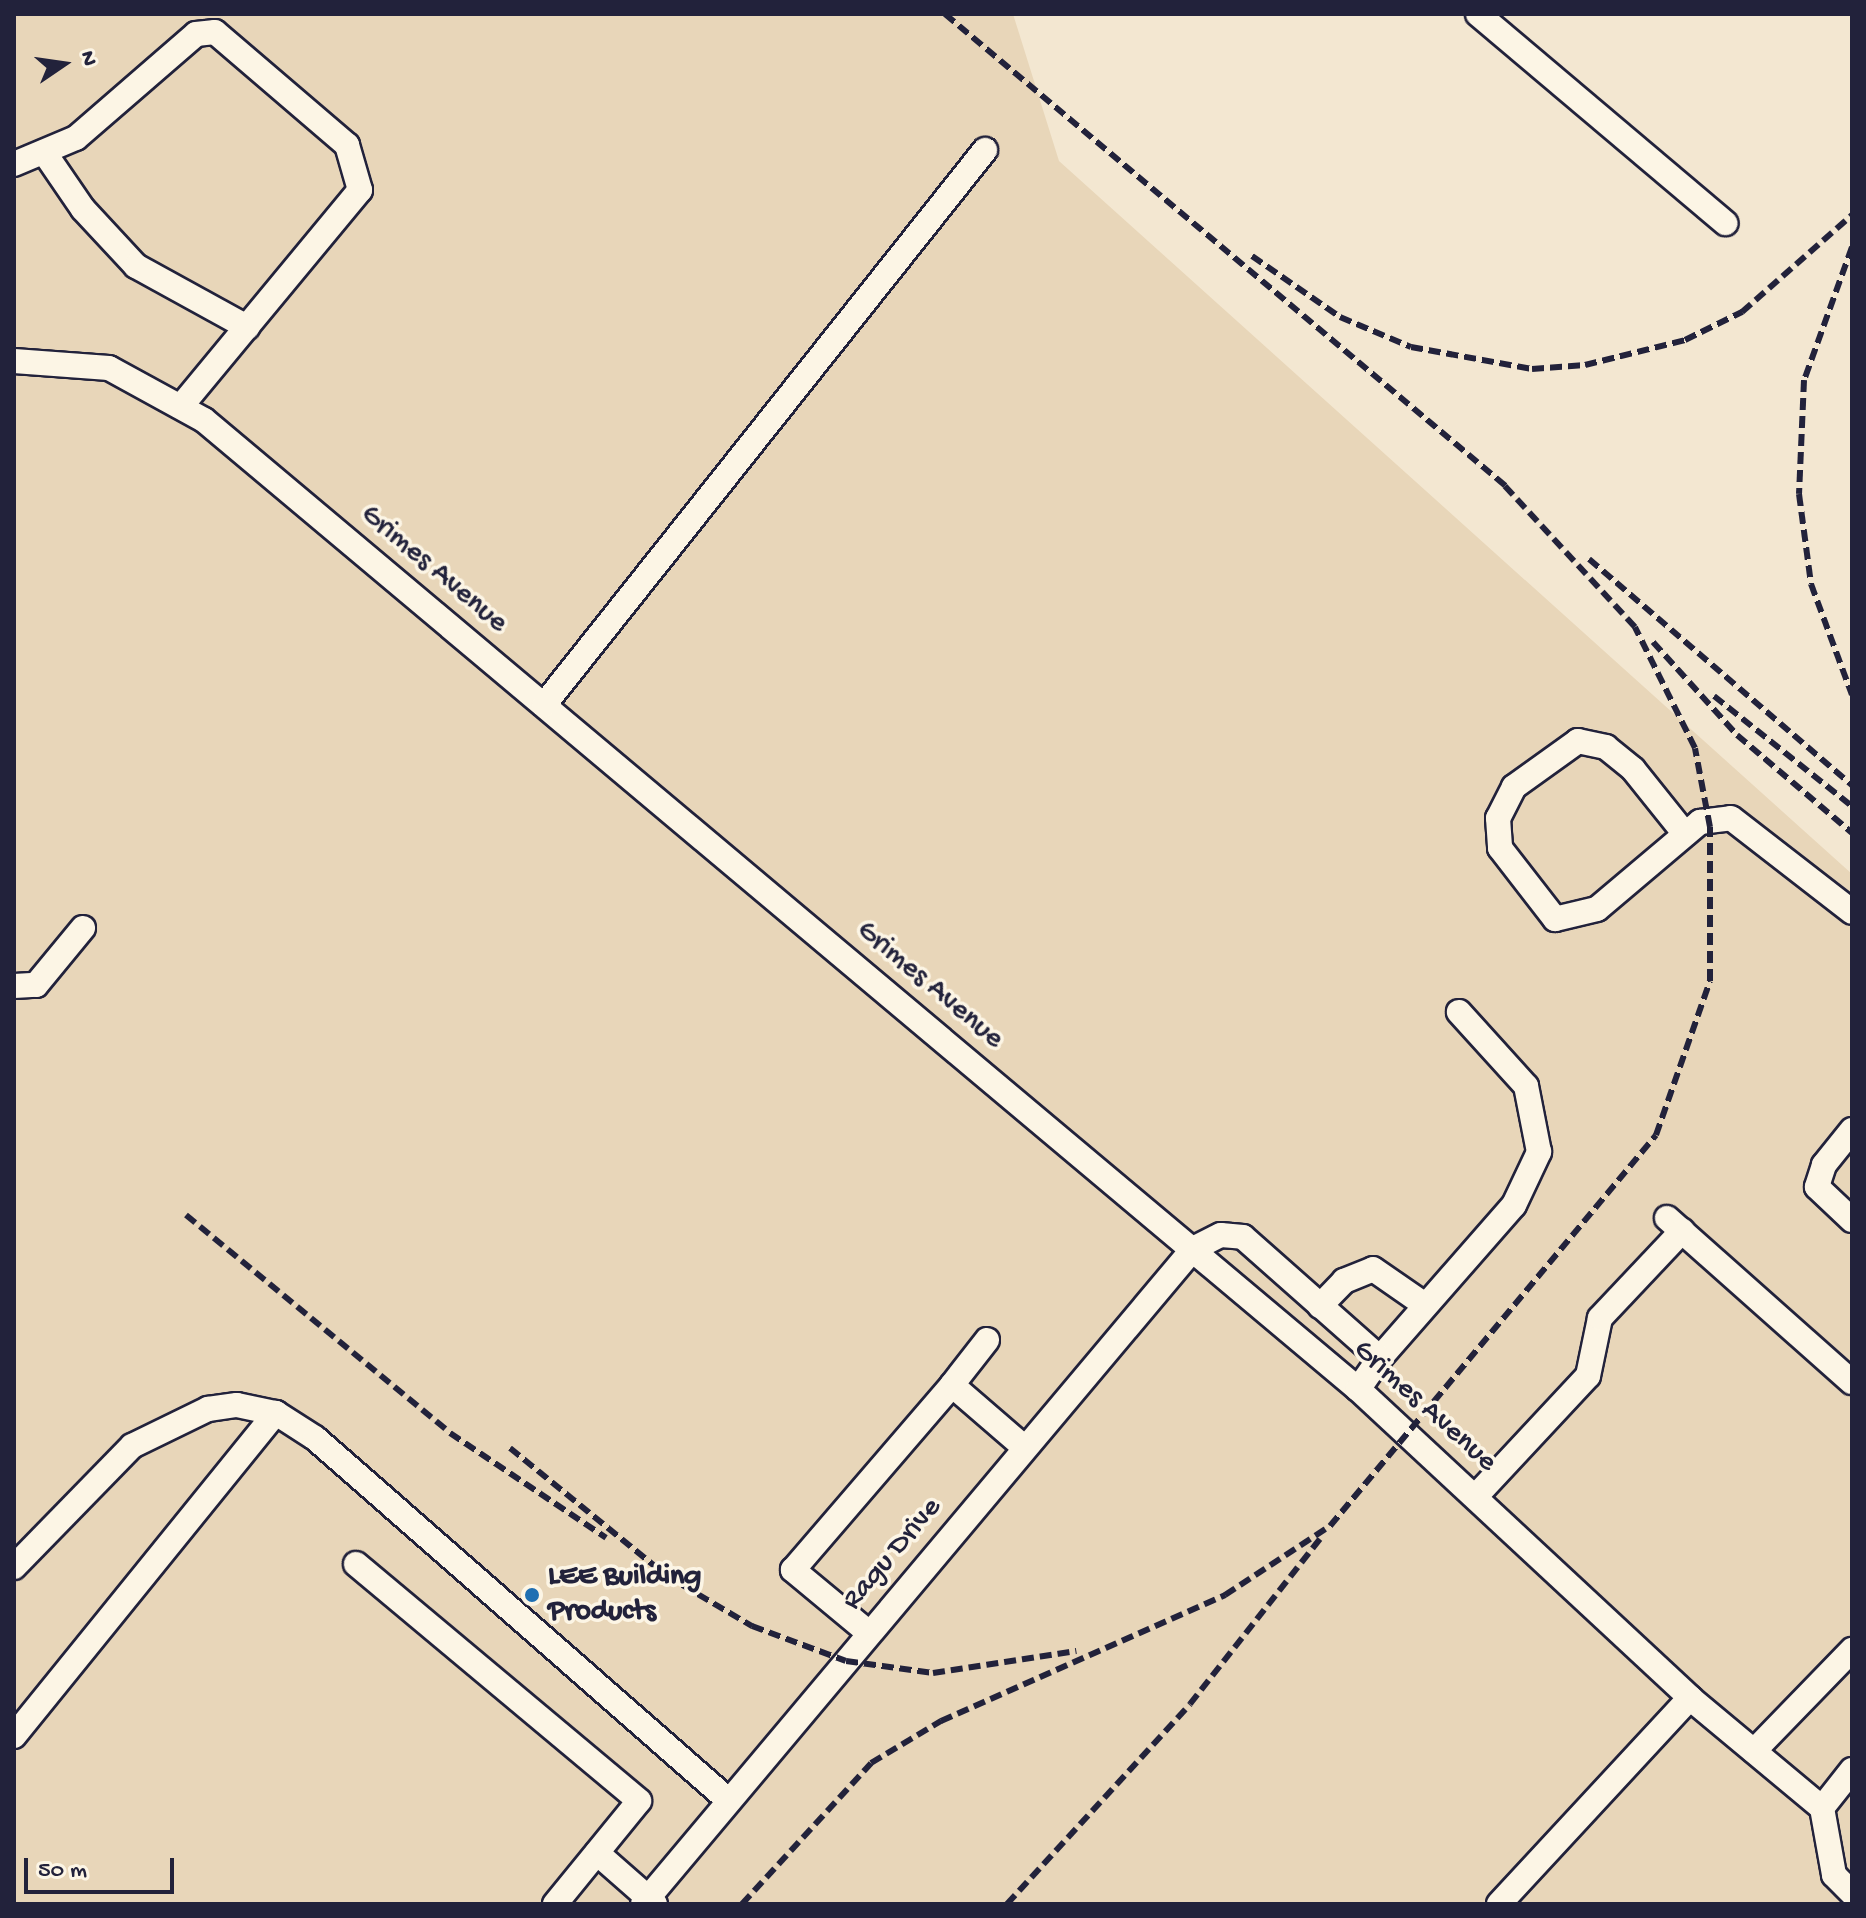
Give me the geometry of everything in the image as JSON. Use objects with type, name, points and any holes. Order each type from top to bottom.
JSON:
[{"type":"street","points":[[1478,14],[1725,223]]},
{"type":"street","points":[[14,164],[76,138],[196,34],[215,32],[347,145],[360,190],[182,405]]},
{"type":"street","points":[[544,705],[985,150]]},
{"type":"street","points":[[44,152],[83,209],[136,266],[247,327]]},
{"type":"street","name":"Grimes Avenue","points":[[14,361],[109,368],[182,405],[1358,1389],[1690,1698],[1822,1808]]},
{"type":"street","points":[[1685,834],[1633,769],[1606,747],[1578,741],[1514,787],[1498,818],[1500,848],[1555,919],[1597,909],[1700,822],[1747,824],[1852,912]]},
{"type":"street","points":[[14,986],[36,985],[83,928]]},
{"type":"street","points":[[1358,1389],[1380,1358],[1514,1205],[1539,1152],[1526,1086],[1459,1012]]},
{"type":"street","points":[[1852,1130],[1824,1165],[1817,1187],[1852,1220]]},
{"type":"street","points":[[1476,1496],[1588,1376],[1600,1318],[1675,1224],[1852,1382]]},
{"type":"street","points":[[1193,1249],[1221,1235],[1243,1237],[1380,1358]]},
{"type":"street","name":"Ragu Drive","points":[[649,1902],[728,1800],[1193,1249]]},
{"type":"street","points":[[1320,1306],[1344,1281],[1373,1269],[1425,1305]]},
{"type":"street","points":[[869,1633],[793,1570],[987,1340]]},
{"type":"street","points":[[952,1385],[1025,1448]]},
{"type":"street","points":[[14,1567],[132,1446],[208,1409],[237,1405],[276,1413],[315,1438],[728,1800]]},
{"type":"street","points":[[14,1736],[276,1413]]},
{"type":"street","points":[[356,1564],[639,1801],[555,1904]]},
{"type":"street","points":[[1754,1751],[1848,1662]]},
{"type":"street","points":[[1499,1904],[1690,1698]]},
{"type":"street","points":[[1852,1770],[1822,1808],[1834,1875],[1852,1893]]},
{"type":"street","points":[[597,1853],[649,1902]]},
{"type":"shaded area","points":[[14,14],[1013,14],[1059,161],[1852,874],[1852,1904],[14,1904]]},
{"type":"railway","points":[[945,14],[1508,488]]},
{"type":"railway","points":[[1252,256],[1340,317],[1411,347],[1532,369],[1585,365],[1685,340],[1742,312],[1852,215]]},
{"type":"railway","points":[[1852,247],[1804,380],[1799,494],[1811,584],[1852,695]]},
{"type":"railway","points":[[742,1904],[871,1763],[941,1721],[1225,1595],[1330,1526],[1656,1135],[1710,981],[1710,827],[1695,748],[1635,627],[1501,482]]},
{"type":"railway","points":[[1589,559],[1852,785]]},
{"type":"railway","points":[[1653,642],[1737,735],[1852,833]]},
{"type":"railway","points":[[1714,696],[1852,806]]},
{"type":"railway","points":[[186,1215],[450,1433],[606,1538]]},
{"type":"railway","points":[[510,1448],[667,1576],[752,1626],[846,1661],[933,1673],[1076,1651]]},
{"type":"railway","points":[[1007,1904],[1190,1704],[1323,1535]]},
{"type":"place","name":"LEE Building Products","points":[[532,1595]]}]
